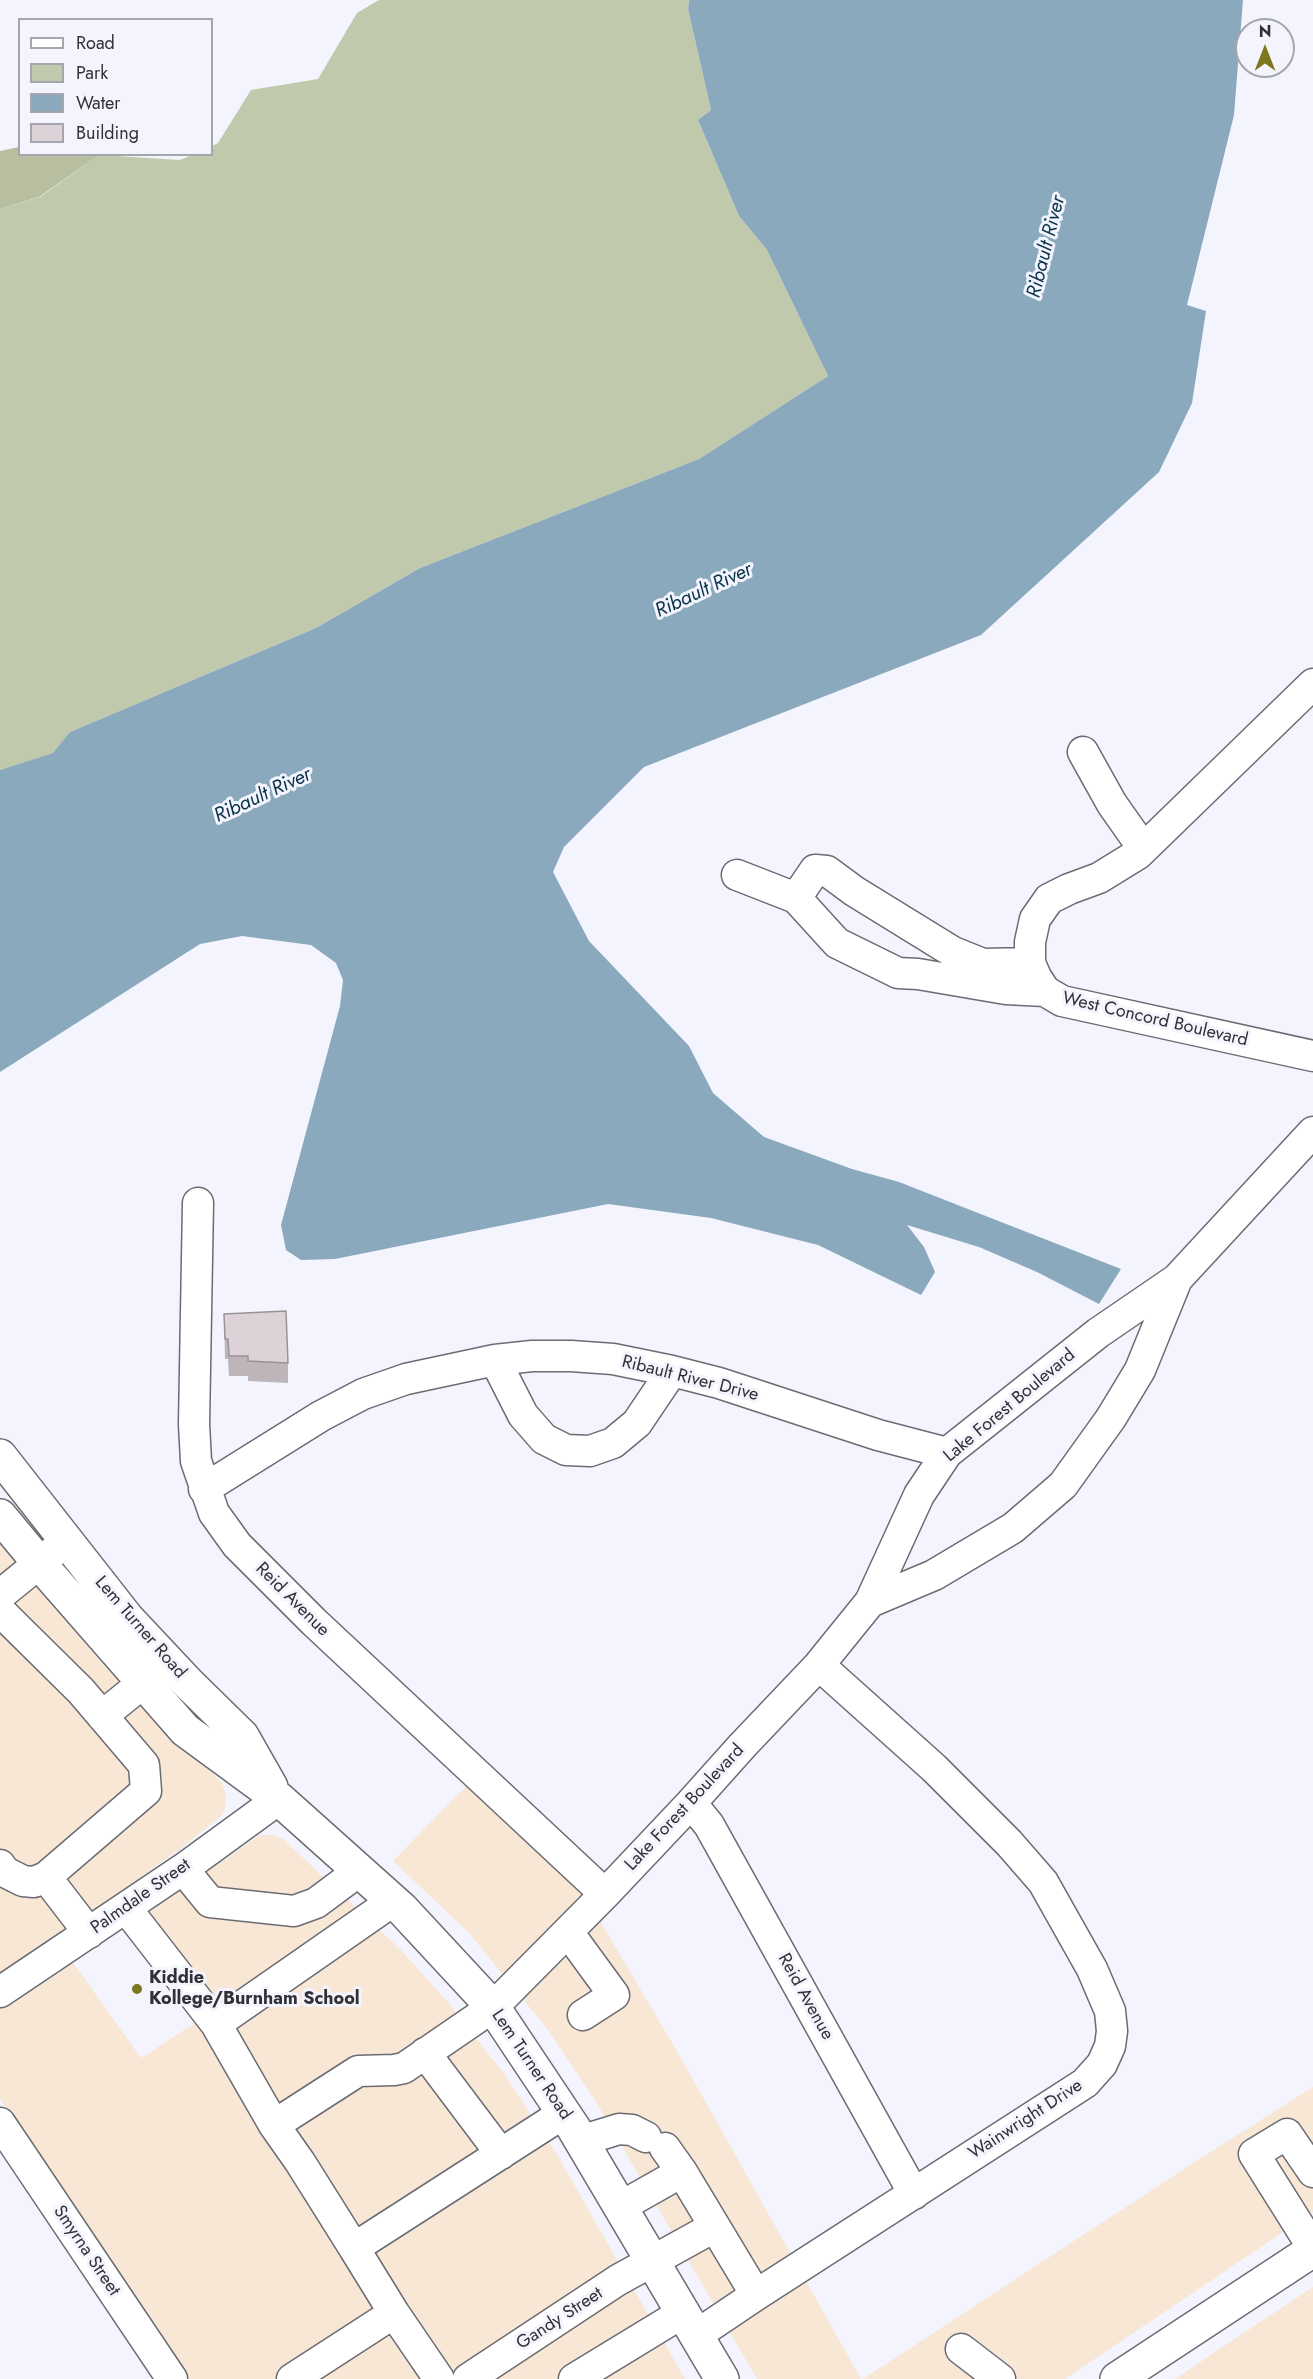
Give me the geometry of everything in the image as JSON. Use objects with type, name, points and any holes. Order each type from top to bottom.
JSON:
[{"type":"main road","name":"Lem Turner Road","points":[[0,1456],[127,1618],[242,1736],[279,1799]]},
{"type":"main road","name":"Lem Turner Road","points":[[0,1516],[185,1730],[279,1799],[393,1902],[451,1960],[493,2007],[564,2113],[691,2323],[722,2379]]},
{"type":"main road","points":[[1117,2379],[1313,2249]]},
{"type":"street","points":[[796,898],[815,870],[827,871],[854,891],[953,952],[983,964],[1030,963],[1030,942],[1035,918],[1049,899],[1099,878],[1143,848],[1313,684]]},
{"type":"street","points":[[1083,752],[1112,804],[1143,848]]},
{"type":"street","points":[[737,875],[796,898],[837,943],[898,973],[918,974],[1006,989],[1045,991]]},
{"type":"street","name":"West Concord Boulevard","points":[[1030,963],[1045,991],[1062,1001],[1313,1056]]},
{"type":"street","name":"Lake Forest Boulevard","points":[[274,2125],[358,2071],[404,2068],[493,2007],[605,1894],[819,1665],[870,1602],[919,1495],[947,1453],[1098,1333],[1177,1280],[1313,1132]]},
{"type":"street","name":"Reid Avenue","points":[[198,1203],[194,1424],[196,1461],[214,1513],[237,1545],[275,1584],[605,1894]]},
{"type":"street","name":"Lake Forest Boulevard","points":[[870,1602],[934,1575],[1013,1528],[1063,1485],[1111,1418],[1140,1370],[1177,1280]]},
{"type":"street","name":"Ribault River Drive","points":[[204,1489],[321,1416],[363,1394],[406,1379],[495,1360],[532,1356],[613,1359],[672,1371],[719,1383],[878,1435],[947,1453]]},
{"type":"street","points":[[495,1360],[523,1414],[544,1439],[566,1450],[590,1451],[614,1443],[637,1423],[672,1371]]},
{"type":"street","points":[[0,1595],[66,1542]]},
{"type":"street","points":[[0,1611],[97,1710],[144,1765],[146,1791],[46,1877],[34,1882],[23,1881],[5,1872],[0,1865]]},
{"type":"street","name":"Wainwright Drive","points":[[574,2379],[691,2323],[756,2295],[1085,2083],[1102,2064],[1110,2046],[1112,2031],[1110,2011],[1092,1969],[1043,1882],[1009,1843],[934,1768],[819,1665]]},
{"type":"street","points":[[97,1710],[138,1677]]},
{"type":"street","name":"Palmdale Street","points":[[0,1992],[183,1869],[279,1799]]},
{"type":"street","name":"Reid Avenue","points":[[691,1803],[709,1825],[914,2194]]},
{"type":"street","points":[[183,1869],[210,1902],[294,1911],[316,1903],[359,1871]]},
{"type":"street","points":[[46,1877],[89,1933]]},
{"type":"street","points":[[216,2024],[393,1902]]},
{"type":"street","points":[[126,1908],[216,2024],[274,2125],[300,2162],[394,2313],[440,2379]]},
{"type":"street","points":[[568,1932],[614,1995],[583,2015]]},
{"type":"street","points":[[425,2054],[501,2154]]},
{"type":"street","points":[[354,2248],[564,2113]]},
{"type":"street","name":"Smyrna Street","points":[[0,2122],[172,2379]]},
{"type":"street","points":[[580,2141],[619,2129],[632,2130],[656,2142],[682,2172],[756,2295]]},
{"type":"street","points":[[1313,2172],[1287,2134],[1254,2154],[1313,2249]]},
{"type":"street","points":[[620,2207],[682,2172]]},
{"type":"street","name":"Gandy Street","points":[[482,2375],[618,2280],[714,2227]]},
{"type":"street","points":[[292,2379],[394,2313]]},
{"type":"street","points":[[961,2349],[1000,2379]]},
{"type":"shaded area","points":[[0,1533],[100,1661],[222,1783],[226,1796],[225,1809],[220,1817],[179,1850],[0,1976]]},
{"type":"shaded area","points":[[468,1784],[580,1887],[681,2058],[861,2379],[757,2379],[598,2105],[548,2030],[469,1933],[393,1861]]},
{"type":"shaded area","points":[[260,1835],[274,1835],[283,1839],[399,1948],[447,2001],[505,2075],[555,2151],[685,2379],[185,2379],[0,2099],[0,2007],[72,1961],[141,2058],[204,2017],[130,1924]]},
{"type":"shaded area","points":[[1313,2087],[1313,2212],[1065,2379],[863,2379],[1190,2165]]},
{"type":"shaded area","points":[[1313,2287],[1313,2379],[1175,2379],[1224,2346]]},
{"type":"green space","points":[[379,0],[689,0],[688,9],[711,110],[698,120],[739,216],[767,250],[828,376],[699,459],[420,568],[316,628],[70,732],[54,753],[0,770],[0,209],[40,197],[98,156],[180,160],[190,156],[213,156],[213,146],[218,143],[251,90],[318,79],[357,13]]},
{"type":"green space","points":[[18,147],[18,156],[98,156],[39,197],[0,209],[0,151]]},
{"type":"water","name":"Ribault River","points":[[689,0],[1243,0],[1242,18],[1235,18],[1235,78],[1237,78],[1234,115],[1187,305],[1206,311],[1192,403],[1159,472],[981,635],[644,767],[564,847],[553,872],[589,941],[689,1046],[713,1093],[764,1137],[852,1169],[899,1182],[1121,1269],[1099,1304],[1037,1272],[979,1247],[907,1225],[924,1247],[935,1272],[921,1295],[818,1245],[711,1218],[608,1204],[335,1259],[301,1260],[286,1250],[281,1225],[340,1006],[343,980],[336,963],[311,945],[242,936],[200,944],[0,1072],[0,770],[53,753],[70,732],[316,628],[420,568],[699,459],[828,376],[767,250],[739,216],[698,120],[711,110],[688,9]]},
{"type":"building","points":[[286,1311],[288,1363],[248,1361],[248,1356],[229,1356],[228,1339],[225,1339],[224,1314]]},
{"type":"place","name":"Kiddie Kollege/Burnham School","points":[[137,1989]]}]
